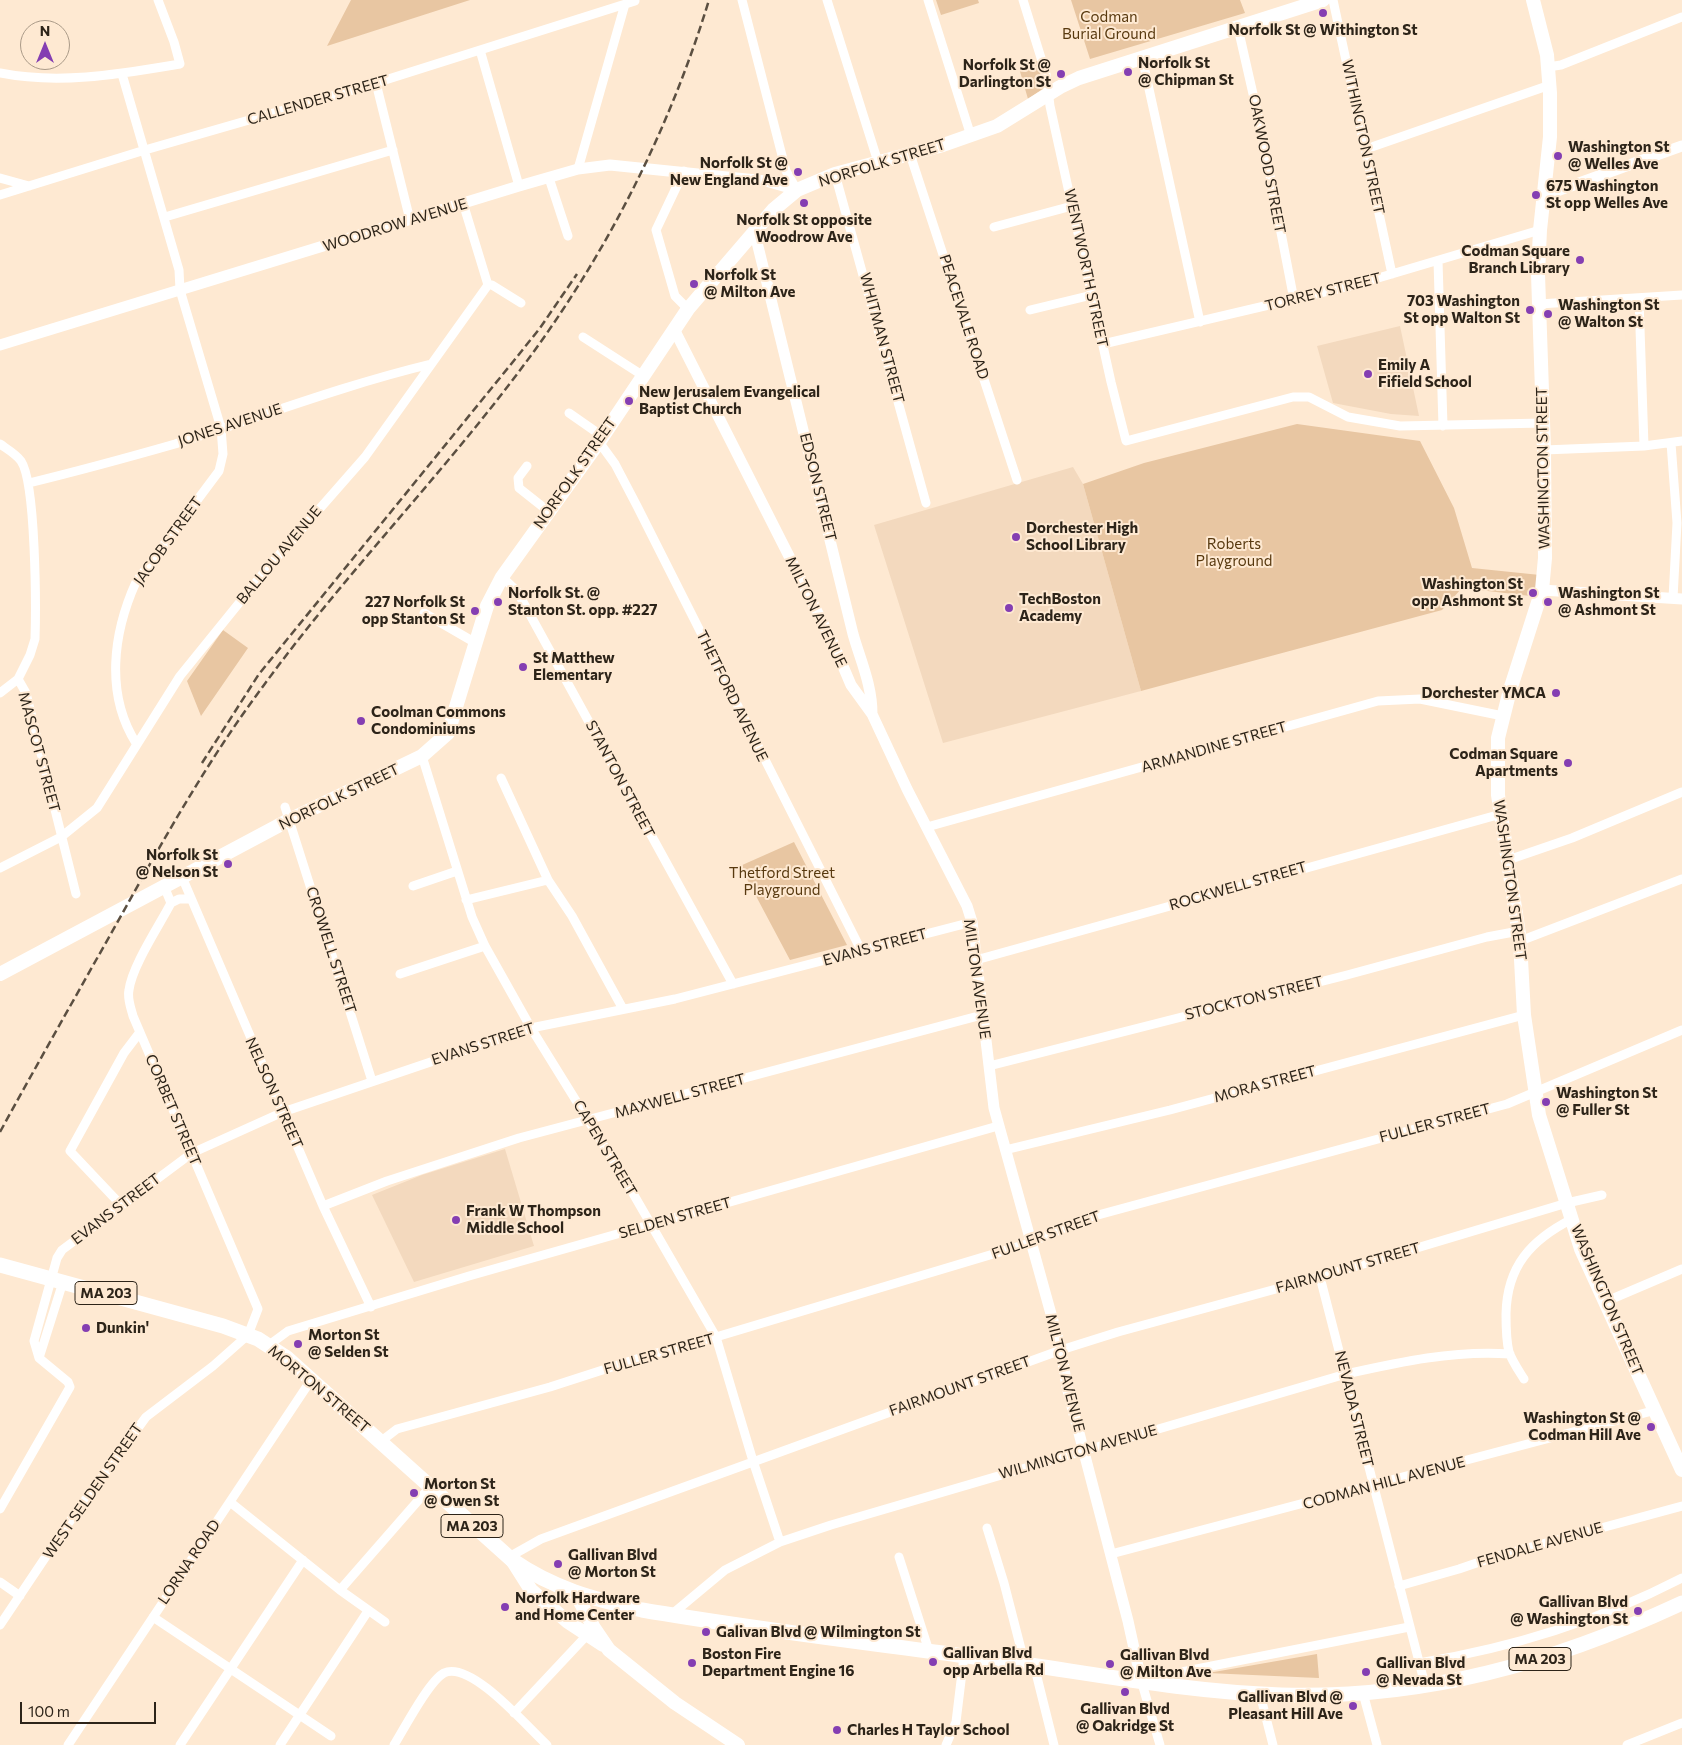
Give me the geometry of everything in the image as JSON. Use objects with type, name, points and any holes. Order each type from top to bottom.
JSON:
[{"type":"highway","name":"MORTON STREET","points":[[0,1265],[224,1326],[269,1345],[311,1380],[430,1488],[512,1556],[542,1579],[576,1594]]},
{"type":"highway","name":"MA 203","points":[[576,1594],[671,1615],[1141,1680],[1260,1694],[1364,1693],[1486,1674],[1538,1660],[1595,1641],[1682,1603]]},
{"type":"highway","points":[[1650,1618],[1682,1613]]},
{"type":"main road","name":"NORFOLK STREET","points":[[0,974],[182,877],[287,814],[422,756],[448,733],[486,606],[502,577],[601,439],[642,375],[688,309],[754,230],[776,207],[797,190],[836,174],[971,136],[997,126],[1049,93],[1080,78],[1323,0]]},
{"type":"main road","name":"WASHINGTON STREET","points":[[1533,0],[1550,84],[1550,137],[1540,230],[1539,304],[1546,531],[1542,590],[1503,716],[1497,761],[1501,814],[1519,936],[1524,1014],[1534,1093],[1539,1115],[1581,1249],[1682,1470]]},
{"type":"main road","name":"MORTON STREET","points":[[512,1556],[531,1590],[590,1632],[675,1703],[738,1745]]},
{"type":"main road","points":[[576,1594],[590,1632]]},
{"type":"street","points":[[0,72],[64,79],[122,74],[180,64],[158,0]]},
{"type":"street","points":[[742,0],[786,171],[797,190]]},
{"type":"street","points":[[827,0],[878,162]]},
{"type":"street","points":[[928,0],[971,136]]},
{"type":"street","name":"WENTWORTH STREET","points":[[1022,0],[1046,74],[1072,206],[1126,441],[1273,400],[1293,397],[1309,397],[1348,417],[1378,424],[1443,426]]},
{"type":"street","name":"WITHINGTON STREET","points":[[1333,0],[1392,274]]},
{"type":"street","name":"CALLENDER STREET","points":[[0,195],[145,150],[376,84],[635,1]]},
{"type":"street","points":[[578,169],[625,4]]},
{"type":"street","points":[[1548,67],[1562,65],[1682,17]]},
{"type":"street","name":"OAKWOOD STREET","points":[[1238,28],[1261,129],[1294,300]]},
{"type":"street","points":[[480,50],[520,186]]},
{"type":"street","points":[[1142,57],[1200,322]]},
{"type":"street","name":"JACOB STREET","points":[[122,74],[180,270],[180,290],[221,428],[222,454],[219,471],[136,582],[127,602],[117,649],[115,681],[126,726],[136,743]]},
{"type":"street","points":[[376,84],[410,220]]},
{"type":"street","points":[[1366,149],[1550,84]]},
{"type":"street","points":[[1544,196],[1682,146]]},
{"type":"street","points":[[165,217],[393,150]]},
{"type":"street","name":"PEACEVALE ROAD","points":[[910,154],[1017,480]]},
{"type":"street","name":"WOODROW AVENUE","points":[[0,345],[578,169],[610,165],[684,171],[766,181],[797,190]]},
{"type":"street","points":[[684,171],[656,230],[674,296],[688,309]]},
{"type":"street","name":"WHITMAN STREET","points":[[836,174],[926,503]]},
{"type":"street","points":[[0,178],[29,186]]},
{"type":"street","points":[[549,178],[568,236]]},
{"type":"street","points":[[463,204],[488,285],[492,284],[521,302]]},
{"type":"street","points":[[994,227],[1072,206]]},
{"type":"street","name":"EDSON STREET","points":[[754,230],[853,634],[868,676],[872,697],[872,714]]},
{"type":"street","name":"TORREY STREET","points":[[1103,344],[1294,300],[1438,261],[1540,230]]},
{"type":"street","points":[[1438,261],[1443,426],[1544,423]]},
{"type":"street","name":"BALLOU AVENUE","points":[[0,868],[61,837],[97,808],[117,780],[136,743],[180,676],[265,571],[365,457],[488,285]]},
{"type":"street","points":[[1030,310],[1092,295]]},
{"type":"street","points":[[1539,304],[1682,296]]},
{"type":"street","points":[[1639,299],[1644,446]]},
{"type":"street","name":"MILTON AVENUE","points":[[674,329],[834,645],[851,685],[872,714],[967,906],[972,922],[982,1015],[998,1126],[1060,1350],[1067,1387],[1085,1449],[1141,1680]]},
{"type":"street","points":[[583,337],[642,375]]},
{"type":"street","name":"JONES AVENUE","points":[[28,483],[100,465],[394,373],[431,364]]},
{"type":"street","name":"THETFORD AVENUE","points":[[569,413],[601,439],[616,464],[862,952]]},
{"type":"street","points":[[1544,450],[1644,446],[1682,441]]},
{"type":"street","points":[[1542,590],[1677,599],[1680,522],[1672,442]]},
{"type":"street","name":"MASCOT STREET","points":[[0,444],[21,462],[28,483],[35,585],[35,639],[30,655],[18,679],[26,693],[76,894]]},
{"type":"street","points":[[527,466],[518,478],[519,488],[548,511]]},
{"type":"street","name":"STANTON STREET","points":[[502,577],[511,584],[522,600],[733,984]]},
{"type":"street","points":[[424,613],[474,642]]},
{"type":"street","points":[[841,662],[845,654],[850,651],[861,654]]},
{"type":"street","points":[[851,685],[863,686],[868,676]]},
{"type":"street","points":[[0,693],[18,679]]},
{"type":"street","name":"ARMANDINE STREET","points":[[927,827],[1378,701],[1420,699],[1503,716]]},
{"type":"street","name":"CAPEN STREET","points":[[422,756],[466,900],[485,946],[531,1028],[704,1312],[716,1337],[753,1461],[780,1542]]},
{"type":"street","points":[[501,778],[548,880],[569,912],[623,1009]]},
{"type":"street","points":[[1508,860],[1572,838],[1682,792]]},
{"type":"street","name":"CROWELL STREET","points":[[287,814],[372,1081]]},
{"type":"street","name":"ROCKWELL STREET","points":[[976,960],[1501,814]]},
{"type":"street","points":[[413,886],[457,871]]},
{"type":"street","name":"NELSON STREET","points":[[182,877],[323,1206],[371,1307]]},
{"type":"street","name":"STOCKTON STREET","points":[[989,1066],[1356,973],[1487,937],[1519,936],[1682,878]]},
{"type":"street","points":[[466,900],[548,880]]},
{"type":"street","points":[[164,886],[171,902],[180,899],[190,899]]},
{"type":"street","name":"CORBET STREET","points":[[171,902],[137,966],[129,989],[133,1016],[258,1309],[248,1335]]},
{"type":"street","name":"EVANS STREET","points":[[57,1280],[56,1258],[62,1250],[192,1152],[283,1112],[531,1028],[733,984],[972,922]]},
{"type":"street","points":[[400,974],[485,946]]},
{"type":"street","name":"MORA STREET","points":[[1005,1150],[1170,1110],[1524,1014]]},
{"type":"street","name":"MAXWELL STREET","points":[[323,1206],[454,1158],[588,1120],[982,1015]]},
{"type":"street","name":"FULLER STREET","points":[[380,1442],[398,1428],[550,1387],[649,1355],[716,1337],[1030,1243],[1087,1218],[1507,1104],[1682,1030]]},
{"type":"street","points":[[121,1205],[70,1152],[124,1052],[140,1032]]},
{"type":"street","name":"SELDEN STREET","points":[[269,1345],[288,1331],[469,1276],[998,1126]]},
{"type":"street","name":"FAIRMOUNT STREET","points":[[512,1556],[541,1539],[1060,1350],[1118,1332],[1320,1277],[1567,1203],[1602,1195]]},
{"type":"street","points":[[1524,1379],[1510,1354],[1506,1330],[1506,1298],[1513,1275],[1533,1244],[1547,1233],[1572,1219]]},
{"type":"street","points":[[1606,1301],[1682,1270]]},
{"type":"street","name":"NEVADA STREET","points":[[1320,1277],[1425,1685]]},
{"type":"street","points":[[0,1509],[68,1391],[68,1382],[39,1358],[34,1340],[57,1280]]},
{"type":"street","points":[[39,1358],[57,1280]]},
{"type":"street","name":"WEST SELDEN STREET","points":[[0,1625],[73,1517],[146,1416],[213,1366],[248,1335]]},
{"type":"street","name":"WILMINGTON AVENUE","points":[[671,1615],[725,1570],[780,1542],[831,1524],[1346,1374],[1427,1358],[1469,1354],[1510,1354]]},
{"type":"street","name":"LORNA ROAD","points":[[68,1745],[311,1380]]},
{"type":"street","name":"CODMAN HILL AVENUE","points":[[1111,1554],[1656,1410]]},
{"type":"street","points":[[340,1590],[430,1488]]},
{"type":"street","points":[[230,1502],[340,1590],[385,1622]]},
{"type":"street","name":"FENDALE AVENUE","points":[[1400,1586],[1459,1569],[1494,1556],[1682,1506]]},
{"type":"street","points":[[987,1528],[1021,1649],[1028,1664],[1054,1745]]},
{"type":"street","points":[[899,1556],[929,1651]]},
{"type":"street","points":[[180,1745],[303,1560]]},
{"type":"street","points":[[1419,1664],[1506,1646],[1561,1629],[1609,1612],[1682,1578]]},
{"type":"street","points":[[0,1582],[20,1596]]},
{"type":"street","points":[[280,1745],[368,1611]]},
{"type":"street","points":[[153,1617],[330,1736]]},
{"type":"street","points":[[1160,1745],[1141,1680],[1410,1627]]},
{"type":"street","points":[[514,1712],[590,1632]]},
{"type":"street","points":[[946,1745],[956,1722],[964,1656]]},
{"type":"street","points":[[394,1745],[422,1699],[439,1677],[449,1672],[460,1672],[471,1676],[514,1712],[547,1745]]},
{"type":"street","points":[[1364,1693],[1377,1745]]},
{"type":"street","points":[[1260,1694],[1273,1745]]},
{"type":"street","points":[[1627,1745],[1682,1722]]},
{"type":"shaded area","name":"Emily A Fifield School","points":[[1400,326],[1419,416],[1391,414],[1333,403],[1317,346]]},
{"type":"shaded area","name":"TechBoston Academy","points":[[1073,467],[1083,484],[1141,691],[943,743],[874,525]]},
{"type":"shaded area","name":"Frank W Thompson Middle School","points":[[505,1149],[534,1246],[414,1282],[372,1195],[422,1175]]},
{"type":"green space","points":[[351,0],[470,0],[327,46]]},
{"type":"green space","points":[[936,0],[978,0],[979,3],[941,15]]},
{"type":"green space","name":"Codman Burial Ground","points":[[1071,0],[1240,0],[1245,13],[1090,59]]},
{"type":"green space","points":[[1037,61],[1044,88],[1028,99],[1019,68]]},
{"type":"green space","name":"Roberts Playground","points":[[1297,424],[1420,441],[1454,508],[1472,568],[1540,575],[1539,597],[1462,588],[1442,610],[1141,691],[1083,484],[1144,463]]},
{"type":"green space","points":[[223,630],[248,648],[201,716],[187,681]]},
{"type":"green space","name":"Thetford Street Playground","points":[[794,842],[847,945],[790,960],[740,866]]},
{"type":"green space","points":[[1317,1654],[1319,1678],[1208,1673]]},
{"type":"railway","points":[[0,1132],[172,826],[244,712],[298,640],[479,423],[547,333],[573,294],[620,214],[661,130],[695,44],[709,0]]},
{"type":"railway","points":[[202,763],[259,674],[540,328],[577,274]]},
{"type":"place","name":"Norfolk St @ Withington St","points":[[1323,13]]},
{"type":"place","name":"Norfolk St @ Chipman St","points":[[1128,72]]},
{"type":"place","name":"Norfolk St @ Darlington St","points":[[1061,74]]},
{"type":"place","name":"Washington St @ Welles Ave","points":[[1558,156]]},
{"type":"place","name":"Norfolk St @ New England Ave","points":[[798,172]]},
{"type":"place","name":"675 Washington St opp Welles Ave","points":[[1536,195]]},
{"type":"place","name":"Norfolk St opposite Woodrow Ave","points":[[804,203]]},
{"type":"place","name":"Codman Square Branch Library","points":[[1580,260]]},
{"type":"place","name":"Norfolk St @ Milton Ave","points":[[694,284]]},
{"type":"place","name":"703 Washington St opp Walton St","points":[[1530,310]]},
{"type":"place","name":"Washington St @ Walton St","points":[[1548,314]]},
{"type":"place","name":"Emily A Fifield School","points":[[1368,374]]},
{"type":"place","name":"New Jerusalem Evangelical Baptist Church","points":[[629,401]]},
{"type":"place","name":"Dorchester High School Library","points":[[1016,537]]},
{"type":"place","name":"Washington St opp Ashmont St","points":[[1533,593]]},
{"type":"place","name":"Norfolk St. @ Stanton St. opp. #227","points":[[498,602]]},
{"type":"place","name":"Washington St @ Ashmont St","points":[[1548,602]]},
{"type":"place","name":"TechBoston Academy","points":[[1009,608]]},
{"type":"place","name":"227 Norfolk St opp Stanton St","points":[[475,611]]},
{"type":"place","name":"St Matthew Elementary","points":[[523,667]]},
{"type":"place","name":"Dorchester YMCA","points":[[1556,693]]},
{"type":"place","name":"Coolman Commons Condominiums","points":[[361,721]]},
{"type":"place","name":"Codman Square Apartments","points":[[1568,763]]},
{"type":"place","name":"Norfolk St @ Nelson St","points":[[228,864]]},
{"type":"place","name":"Washington St @ Fuller St","points":[[1546,1102]]},
{"type":"place","name":"Frank W Thompson Middle School","points":[[456,1220]]},
{"type":"place","name":"Dunkin'","points":[[86,1328]]},
{"type":"place","name":"Morton St @ Selden St","points":[[298,1344]]},
{"type":"place","name":"Washington St @ Codman Hill Ave","points":[[1651,1427]]},
{"type":"place","name":"Morton St @ Owen St","points":[[414,1493]]},
{"type":"place","name":"Gallivan Blvd @ Morton St","points":[[558,1564]]},
{"type":"place","name":"Norfolk Hardware and Home Center","points":[[505,1607]]},
{"type":"place","name":"Gallivan Blvd @ Washington St","points":[[1638,1611]]},
{"type":"place","name":"Galivan Blvd @ Wilmington St","points":[[706,1632]]},
{"type":"place","name":"Gallivan Blvd opp Arbella Rd","points":[[933,1662]]},
{"type":"place","name":"Boston Fire Department Engine 16","points":[[692,1663]]},
{"type":"place","name":"Gallivan Blvd @ Milton Ave","points":[[1110,1664]]},
{"type":"place","name":"Gallivan Blvd @ Nevada St","points":[[1366,1672]]},
{"type":"place","name":"Gallivan Blvd @ Oakridge St","points":[[1125,1692]]},
{"type":"place","name":"Gallivan Blvd @ Pleasant Hill Ave","points":[[1353,1706]]},
{"type":"place","name":"Charles H Taylor School","points":[[837,1730]]}]
